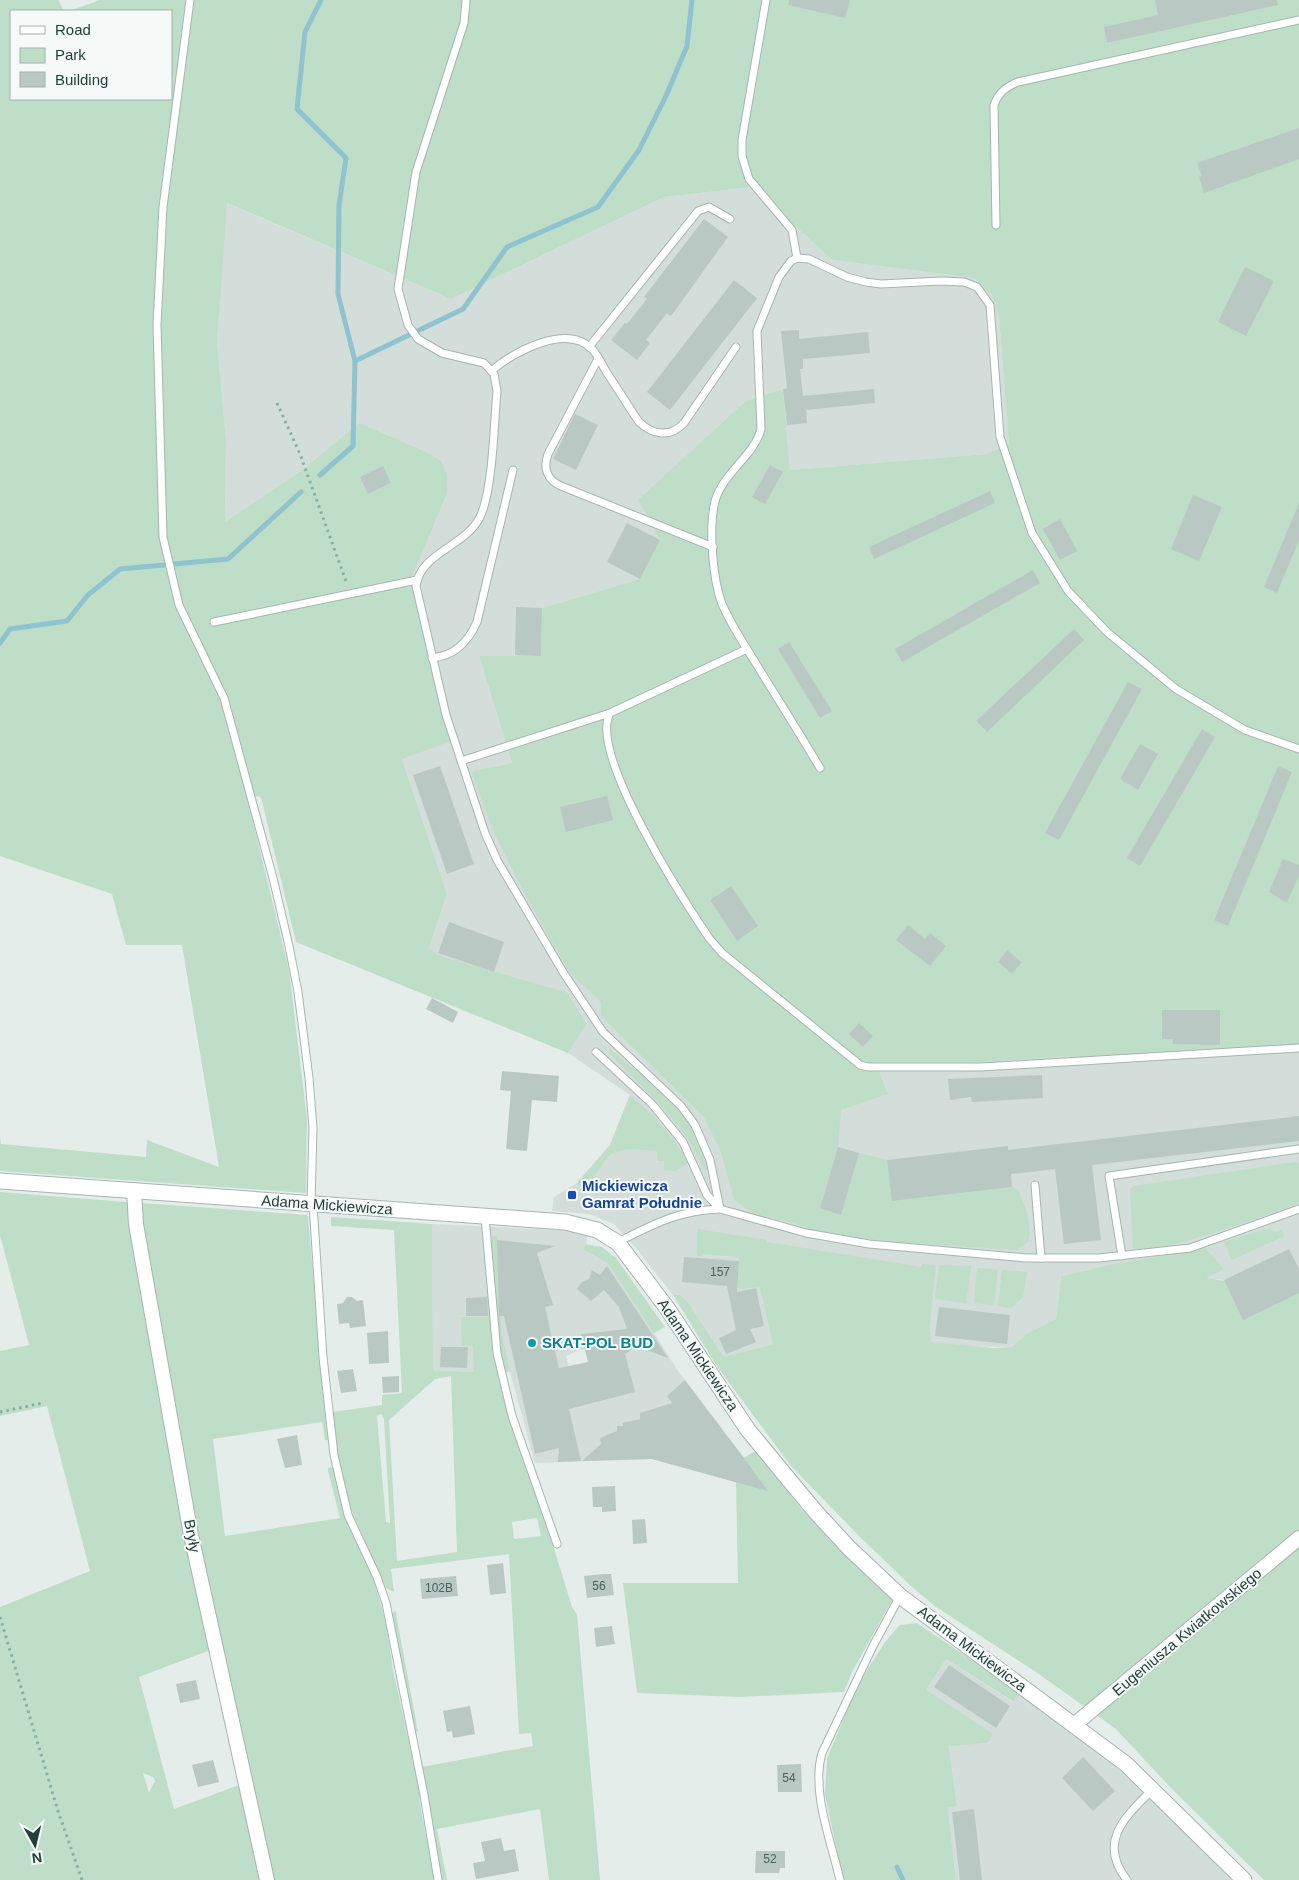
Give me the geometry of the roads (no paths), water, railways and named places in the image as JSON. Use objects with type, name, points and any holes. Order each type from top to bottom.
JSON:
[{"type":"street","name":"Adama Mickiewicza","points":[[0,1181],[565,1222],[597,1230],[618,1243],[667,1308],[748,1430],[844,1542],[900,1596],[1126,1764],[1244,1880]]},
{"type":"street","name":"Bryły","points":[[134,1190],[136,1224],[191,1535],[267,1880]]},
{"type":"street","name":"Eugeniusza Kwiatkowskiego","points":[[1074,1725],[1299,1538]]},
{"type":"lane","points":[[190,0],[163,206],[157,315],[163,537],[180,605],[224,698],[274,878],[289,946],[298,992],[310,1078],[313,1128],[312,1204],[323,1357],[335,1464],[348,1514],[377,1577],[386,1603],[424,1795],[438,1880]]},
{"type":"lane","points":[[466,0],[464,23],[416,172],[398,289],[412,332],[418,339],[442,353],[484,363],[491,371],[497,383],[497,390],[487,489],[480,516],[467,534],[425,567],[417,580],[416,586],[446,715],[485,833],[497,860],[563,972],[610,1041],[681,1106],[695,1124],[710,1160],[720,1209]]},
{"type":"lane","points":[[766,0],[742,140],[742,156],[749,179],[792,230],[797,258]]},
{"type":"lane","points":[[996,225],[994,105],[998,96],[1006,87],[1018,82],[1299,20]]},
{"type":"lane","points":[[589,347],[698,211],[709,207],[730,219]]},
{"type":"lane","points":[[820,768],[747,649],[722,603],[718,590],[713,547],[714,506],[718,493],[729,474],[759,438],[761,429],[756,340],[759,324],[778,277],[784,267],[797,258],[809,259],[848,277],[866,282],[881,284],[941,281],[964,282],[977,287],[990,305],[1000,437],[1032,532],[1068,591],[1107,632],[1176,689],[1245,730],[1299,749]]},
{"type":"lane","points":[[491,371],[507,357],[542,342],[558,339],[570,340],[589,347],[638,422],[647,429],[664,434],[679,429],[684,423],[736,347]]},
{"type":"lane","points":[[598,359],[545,461],[549,477],[561,486],[713,547]]},
{"type":"lane","points":[[432,658],[453,653],[469,636],[477,622],[513,470]]},
{"type":"lane","points":[[214,622],[417,580]]},
{"type":"lane","points":[[461,761],[610,713],[747,649]]},
{"type":"lane","points":[[610,713],[606,720],[605,729],[620,780],[638,820],[709,938],[722,953],[860,1065],[981,1067],[1299,1048]]},
{"type":"lane","points":[[596,1052],[652,1104],[683,1142],[707,1195],[720,1209]]},
{"type":"lane","points":[[1122,1256],[1109,1176],[1299,1149]]},
{"type":"lane","points":[[1035,1185],[1041,1258]]},
{"type":"lane","points":[[618,1243],[674,1215],[690,1211],[720,1209],[806,1233],[869,1244],[1041,1258],[1122,1256],[1190,1248],[1299,1209]]},
{"type":"lane","points":[[485,1217],[497,1353],[512,1416],[557,1544]]},
{"type":"lane","points":[[840,1880],[818,1788],[818,1768],[822,1753],[873,1646],[900,1596]]},
{"type":"lane","points":[[1127,1880],[1116,1860],[1114,1843],[1116,1832],[1127,1815],[1152,1790]]},
{"type":"waterway","points":[[320,475],[353,446],[355,361],[338,294],[339,205],[346,158],[297,109],[305,32],[321,0]]},
{"type":"waterway","points":[[355,361],[463,309],[507,247],[598,207],[639,150],[666,96],[687,46],[692,0]]},
{"type":"waterway","points":[[174,564],[228,559],[301,492]]},
{"type":"waterway","points":[[0,643],[10,629],[67,621],[88,595],[120,569],[164,565]]},
{"type":"waterway","points":[[897,1867],[903,1880]]},
{"type":"place","name":"Mickiewicza Gamrat Południe","points":[[572,1195]]},
{"type":"place","name":"SKAT-POL BUD","points":[[532,1343]]}]
